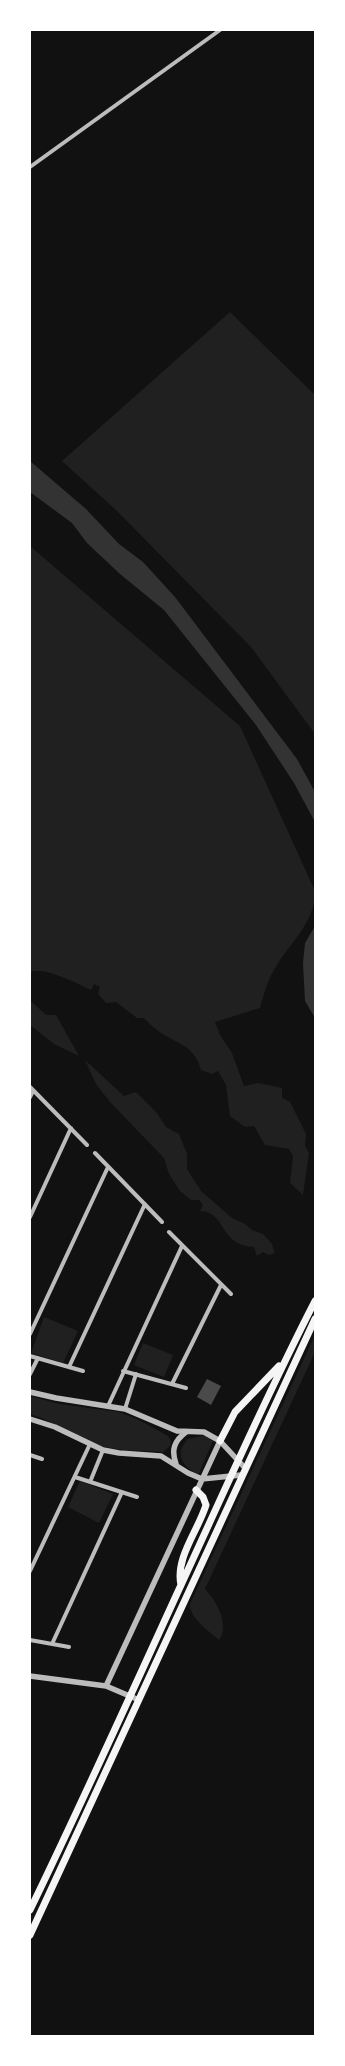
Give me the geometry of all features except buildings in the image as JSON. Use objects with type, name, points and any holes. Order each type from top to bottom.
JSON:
[{"type":"main road","points":[[30,1910],[181,1586],[230,1476],[284,1362],[315,1301]]},
{"type":"main road","points":[[30,1935],[241,1475],[315,1319]]},
{"type":"main road","points":[[220,1441],[235,1412],[284,1362]]},
{"type":"main road","points":[[181,1586],[179,1575],[182,1562],[206,1505],[203,1497],[196,1490]]},
{"type":"street","points":[[30,167],[220,30]]},
{"type":"street","points":[[30,1097],[32,1089]]},
{"type":"street","points":[[32,1089],[87,1145]]},
{"type":"street","points":[[30,1217],[71,1128]]},
{"type":"street","points":[[95,1153],[162,1222]]},
{"type":"street","points":[[30,1334],[108,1167]]},
{"type":"street","points":[[69,1367],[145,1204]]},
{"type":"street","points":[[169,1232],[231,1294]]},
{"type":"street","points":[[108,1406],[182,1246]]},
{"type":"street","points":[[172,1384],[221,1285]]},
{"type":"street","points":[[30,1356],[83,1371]]},
{"type":"street","points":[[30,1374],[38,1358]]},
{"type":"street","points":[[123,1371],[186,1388]]},
{"type":"street","points":[[125,1409],[136,1374]]},
{"type":"street","points":[[30,1392],[56,1398],[125,1409],[168,1429],[186,1432],[204,1432],[220,1441],[245,1468]]},
{"type":"street","points":[[30,1419],[55,1427],[103,1450],[119,1453],[161,1456],[176,1464],[188,1473],[202,1479],[241,1475]]},
{"type":"street","points":[[176,1464],[173,1456],[174,1447],[178,1438],[186,1432]]},
{"type":"street","points":[[106,1686],[220,1441]]},
{"type":"street","points":[[30,1571],[90,1444]]},
{"type":"street","points":[[90,1482],[103,1450]]},
{"type":"street","points":[[30,1455],[42,1459]]},
{"type":"street","points":[[75,1477],[137,1497]]},
{"type":"street","points":[[52,1644],[122,1492]]},
{"type":"street","points":[[30,1640],[70,1647]]},
{"type":"street","points":[[30,1676],[106,1686],[139,1700]]},
{"type":"shaded area","points":[[230,312],[315,395],[315,734],[251,647],[117,511],[62,461]]},
{"type":"shaded area","points":[[30,461],[86,509],[119,544],[143,562],[175,597],[297,759],[315,792],[315,822],[294,783],[256,725],[164,610],[120,574],[87,543],[72,523],[30,492]]},
{"type":"shaded area","points":[[30,546],[240,726],[315,891],[311,913],[300,933],[280,960],[266,988],[260,1008],[215,1022],[220,1035],[232,1053],[244,1086],[258,1083],[282,1088],[282,1098],[290,1102],[306,1134],[305,1146],[309,1153],[303,1195],[290,1183],[293,1156],[289,1149],[265,1145],[254,1126],[245,1127],[230,1116],[226,1085],[218,1071],[212,1074],[201,1070],[194,1054],[183,1045],[163,1034],[144,1018],[137,1018],[116,1002],[106,1003],[98,994],[100,987],[94,984],[91,990],[52,973],[44,971],[30,972]]},
{"type":"shaded area","points":[[315,926],[315,1018],[305,1001],[303,963],[305,943]]},
{"type":"shaded area","points":[[30,1000],[46,1015],[56,1015],[79,1056],[54,1044],[30,1025]]},
{"type":"shaded area","points":[[85,1060],[124,1096],[136,1092],[157,1113],[166,1127],[179,1134],[187,1154],[187,1169],[201,1191],[232,1218],[245,1224],[252,1230],[263,1234],[272,1244],[275,1253],[269,1255],[263,1252],[257,1256],[254,1247],[242,1245],[234,1241],[215,1217],[209,1213],[200,1211],[203,1205],[199,1200],[191,1200],[180,1191],[169,1174],[164,1158],[110,1102],[96,1084]]},
{"type":"shaded area","points":[[44,1317],[78,1331],[63,1363],[31,1353]]},
{"type":"shaded area","points":[[315,1335],[315,1352],[205,1589],[217,1606],[222,1620],[222,1634],[219,1640],[196,1619],[190,1604]]},
{"type":"shaded area","points":[[143,1343],[173,1355],[164,1377],[134,1365]]},
{"type":"shaded area","points":[[30,1396],[59,1404],[119,1412],[139,1420],[168,1436],[171,1441],[170,1446],[163,1452],[122,1450],[98,1445],[30,1414]]},
{"type":"shaded area","points":[[205,1435],[213,1441],[198,1475],[184,1464],[181,1450],[188,1439]]},
{"type":"shaded area","points":[[80,1481],[113,1494],[99,1523],[68,1507]]}]
